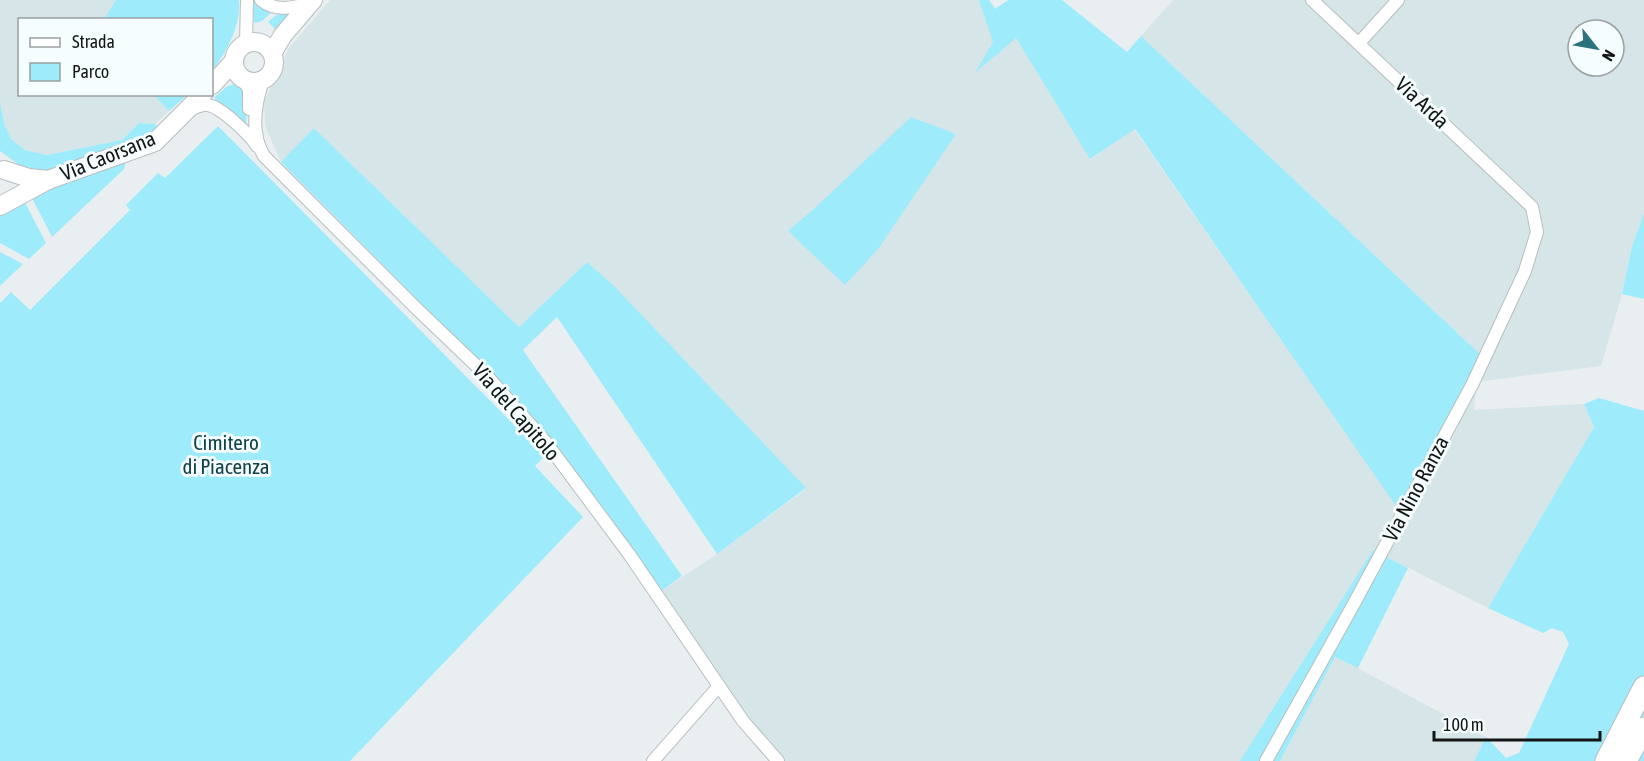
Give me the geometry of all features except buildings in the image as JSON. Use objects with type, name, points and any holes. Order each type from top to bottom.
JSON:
[{"type":"highway","points":[[1606,761],[1644,687]]},
{"type":"highway","points":[[1626,761],[1644,728]]},
{"type":"main road","points":[[283,35],[271,42],[250,42],[239,48],[238,71],[249,82],[263,80],[269,76],[275,65],[273,52],[283,35],[312,1]]},
{"type":"main road","points":[[250,42],[261,42],[273,52]]},
{"type":"main road","name":"Via Caorsana","points":[[213,88],[238,71]]},
{"type":"main road","name":"Via Caorsana","points":[[2,167],[29,178],[48,180],[155,142],[203,96]]},
{"type":"main road","points":[[0,205],[8,186],[2,167]]},
{"type":"main road","points":[[0,205],[48,180]]},
{"type":"street","points":[[247,0],[250,42]]},
{"type":"street","points":[[261,0],[276,7],[293,9],[312,1]]},
{"type":"street","name":"Via Arda","points":[[1312,0],[1532,207]]},
{"type":"street","points":[[1359,43],[1398,0]]},
{"type":"street","points":[[238,71],[249,90],[257,143]]},
{"type":"street","points":[[257,143],[256,100],[263,80]]},
{"type":"street","name":"Via del Capitolo","points":[[185,112],[210,105],[257,143],[407,300],[487,376],[545,441],[629,554],[743,721],[778,761]]},
{"type":"street","name":"Via Nino Ranza","points":[[1266,761],[1472,385],[1525,271],[1538,232],[1532,207]]},
{"type":"street","points":[[653,761],[719,686]]},
{"type":"shaded area","points":[[0,0],[116,0],[105,18],[18,18],[18,96],[155,96],[169,111],[155,124],[139,123],[122,140],[47,155],[25,150],[11,139],[4,123],[0,101]]},
{"type":"shaded area","points":[[330,0],[989,0],[1016,38],[1091,159],[1134,129],[1398,508],[1484,358],[1141,36],[1173,0],[1644,0],[1644,213],[1632,246],[1622,294],[1601,366],[1476,382],[1474,410],[1584,404],[1594,427],[1488,608],[1373,550],[1243,761],[779,761],[657,594],[717,554],[806,489],[587,262],[519,327],[314,128],[281,162],[265,126],[264,102],[289,48]]},
{"type":"shaded area","points":[[1335,656],[1486,737],[1474,761],[1280,761]]},
{"type":"green space","points":[[116,0],[239,0],[238,19],[232,38],[213,70],[213,18],[105,18]]},
{"type":"green space","points":[[254,0],[273,11],[262,21],[255,23],[254,21]]},
{"type":"green space","points":[[979,0],[989,0],[995,9],[1008,0],[1062,0],[1127,52],[1141,36],[1484,358],[1476,381],[1398,509],[1135,129],[1090,159],[1016,38],[975,73],[993,42]]},
{"type":"green space","points":[[295,11],[277,31],[268,22],[280,12]]},
{"type":"green space","points":[[237,83],[245,92],[247,130],[214,98],[226,87]]},
{"type":"green space","points":[[155,96],[186,96],[169,111]]},
{"type":"green space","points":[[0,101],[4,123],[11,139],[25,150],[47,155],[122,140],[139,123],[155,124],[159,127],[149,136],[55,170],[35,172],[35,169],[19,165],[0,151]]},
{"type":"green space","points":[[911,117],[956,134],[878,249],[845,285],[788,231]]},
{"type":"green space","name":"Cimitero di Piacenza","points":[[218,126],[545,456],[535,466],[583,517],[350,761],[0,761],[0,303],[11,292],[30,310],[130,210],[126,205],[158,173],[165,178]]},
{"type":"green space","points":[[314,128],[519,327],[587,262],[614,286],[806,488],[717,554],[557,317],[523,350],[682,576],[657,594],[494,377],[281,162]]},
{"type":"green space","points":[[126,162],[124,169],[52,237],[31,196]]},
{"type":"green space","points":[[23,199],[46,243],[29,259],[0,243],[0,212]]},
{"type":"green space","points":[[1644,213],[1644,299],[1622,294],[1632,246]]},
{"type":"green space","points":[[0,252],[23,264],[0,286]]},
{"type":"green space","points":[[1599,398],[1644,411],[1644,761],[1474,761],[1486,737],[1506,758],[1519,753],[1569,644],[1563,632],[1552,628],[1543,633],[1488,608],[1594,427],[1584,404]]},
{"type":"green space","points":[[1373,550],[1408,568],[1358,668],[1335,657],[1280,761],[1240,761]]}]
